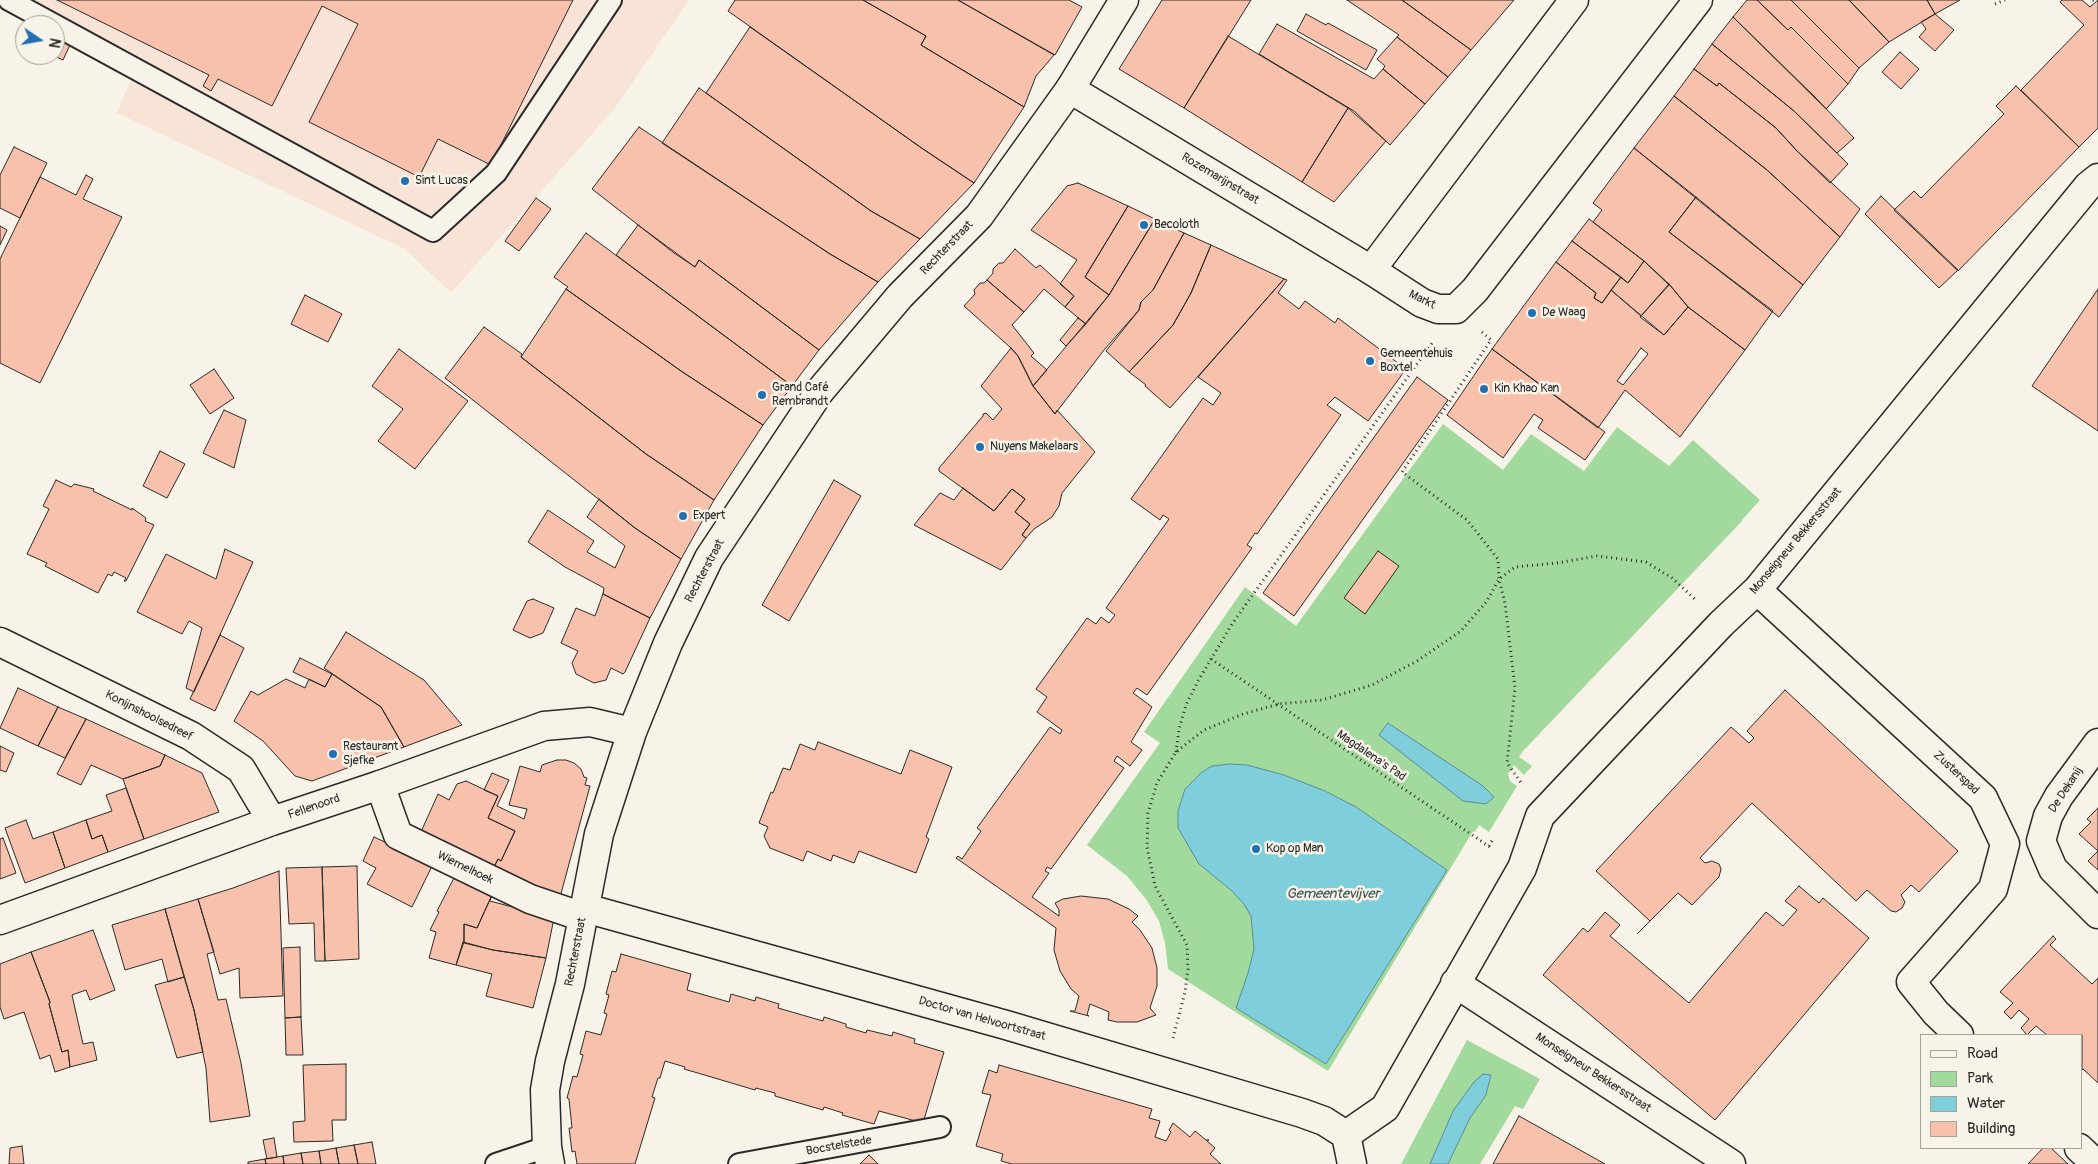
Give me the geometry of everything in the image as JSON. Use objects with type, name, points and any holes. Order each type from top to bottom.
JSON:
[{"type":"street","name":"Rechterstraat","points":[[549,1156],[545,1090],[550,1061],[570,984],[599,834],[632,732],[668,643],[710,558],[814,399],[900,296],[979,216],[1070,89],[1124,0]]},
{"type":"street","points":[[1370,270],[1574,0]]},
{"type":"street","points":[[1456,309],[1475,290],[1698,0]]},
{"type":"street","name":"Rozemarijnstraat","points":[[1070,89],[1370,270]]},
{"type":"street","name":"Monseigneur Bekkersstraat","points":[[1346,1135],[1385,1108],[1522,868],[1540,816],[1721,624],[1757,590],[2088,186],[2098,178]]},
{"type":"street","name":"Markt","points":[[1370,270],[1422,303],[1438,309],[1456,309]]},
{"type":"street","name":"Zusterspad","points":[[1757,590],[1983,798],[2004,844],[1993,889],[1911,982],[1936,1013],[1958,1034]]},
{"type":"street","name":"Konijnshoolsedreef","points":[[0,642],[191,736],[241,769],[272,821]]},
{"type":"street","name":"Fellenoord","points":[[0,920],[272,821],[380,785],[544,726],[590,722],[632,732]]},
{"type":"street","name":"De Dekanij","points":[[2098,743],[2048,816],[2041,841],[2053,869],[2098,914]]},
{"type":"street","name":"Wiemelhoek","points":[[380,785],[398,835],[530,899],[584,912]]},
{"type":"street","name":"Doctor van Helvoortstraat","points":[[584,912],[677,933],[1302,1113],[1324,1121],[1346,1135]]},
{"type":"street","name":"Monseigneur Bekkersstraat","points":[[1455,983],[1731,1164]]},
{"type":"street","points":[[1346,1135],[1352,1164]]},
{"type":"street","points":[[2080,1149],[2096,1164]]},
{"type":"lane","points":[[9,0],[433,231],[496,173],[611,0]]},
{"type":"lane","name":"Bocstelstede","points":[[739,1164],[940,1127]]},
{"type":"lane","points":[[496,1164],[549,1156]]},
{"type":"path","points":[[1995,4],[2005,0]]},
{"type":"path","points":[[1176,752],[1179,728],[1186,706],[1232,624],[1456,309],[1490,340],[1402,472],[1467,520],[1498,559],[1499,579],[1505,603],[1516,688],[1507,763],[1526,790]]},
{"type":"path","points":[[1164,1073],[1185,992],[1188,961],[1187,945],[1156,886],[1147,847],[1148,813],[1157,783],[1176,752],[1204,730],[1243,714],[1279,704],[1322,700],[1372,685],[1417,661],[1461,631],[1487,601],[1499,579],[1515,567],[1557,563],[1597,556],[1646,562],[1672,578],[1721,624]]},
{"type":"path","name":"Magdalena's Pad","points":[[1211,659],[1522,868]]},
{"type":"path","points":[[1488,846],[1494,838]]},
{"type":"shaded area","name":"Sint Lucas","points":[[0,0],[689,0],[615,108],[451,293],[405,249],[117,113],[134,71],[65,36],[65,15],[22,15],[0,4]]},
{"type":"green space","points":[[1443,424],[1503,470],[1531,434],[1584,471],[1617,427],[1669,466],[1693,440],[1760,500],[1523,751],[1519,757],[1532,766],[1524,775],[1514,765],[1508,774],[1510,781],[1517,786],[1489,832],[1479,825],[1475,832],[1473,831],[1328,1071],[1168,969],[1165,943],[1159,921],[1146,899],[1127,876],[1087,845],[1160,743],[1144,732],[1245,587],[1296,626]]},
{"type":"green space","points":[[1467,1040],[1540,1079],[1523,1109],[1515,1106],[1480,1164],[1401,1164]]},
{"type":"water","points":[[1388,723],[1483,786],[1494,797],[1486,804],[1463,801],[1379,735]]},
{"type":"water","name":"Gemeentevijver","points":[[1229,764],[1247,765],[1284,775],[1325,791],[1356,807],[1447,870],[1326,1064],[1236,1008],[1254,949],[1251,916],[1244,904],[1231,890],[1199,864],[1178,828],[1178,811],[1185,789],[1202,772],[1212,766]]},
{"type":"water","points":[[1483,1074],[1491,1075],[1486,1095],[1470,1118],[1448,1164],[1430,1164],[1453,1111],[1474,1082]]},
{"type":"building","points":[[57,0],[573,0],[491,165],[438,139],[419,177],[309,122],[358,24],[322,6],[272,106],[218,79],[211,91],[203,86],[209,75]]},
{"type":"building","points":[[735,0],[863,0],[926,36],[921,45],[1024,107],[974,183],[728,11]]},
{"type":"building","points":[[863,0],[958,0],[1054,55],[1036,76],[1024,107],[921,45],[926,36]]},
{"type":"building","points":[[958,0],[1069,0],[1082,7],[1055,55]]},
{"type":"building","points":[[1162,0],[1251,0],[1184,108],[1119,69]]},
{"type":"building","points":[[1347,0],[1402,0],[1471,50],[1448,77],[1397,37],[1399,35]]},
{"type":"building","points":[[1402,0],[1514,0],[1471,50]]},
{"type":"building","points":[[1747,0],[1757,0],[1788,30],[1791,27],[1848,84],[1826,109],[1733,17]]},
{"type":"building","points":[[1757,0],[1791,0],[1859,68],[1848,84],[1791,27],[1788,30]]},
{"type":"building","points":[[1791,0],[1849,0],[1889,42],[1859,68]]},
{"type":"building","points":[[1849,0],[1927,0],[1935,14],[1889,42]]},
{"type":"building","points":[[1927,0],[1960,0],[1935,14]]},
{"type":"building","points":[[2062,0],[2082,0],[2090,7],[2098,0],[2098,128],[2079,147],[2021,90],[2084,25],[2060,2]]},
{"type":"building","points":[[1306,14],[1326,25],[1328,23],[1377,50],[1366,70],[1297,31]]},
{"type":"building","points":[[1935,14],[1954,30],[1935,51],[1919,37],[1926,29],[1921,22]]},
{"type":"building","points":[[1733,17],[1854,138],[1837,153],[1794,111],[1712,44]]},
{"type":"building","points":[[1277,24],[1374,79],[1383,69],[1425,104],[1390,145],[1354,111],[1259,54]]},
{"type":"building","points":[[750,27],[974,183],[920,239],[871,211],[706,93]]},
{"type":"building","points":[[1228,36],[1348,108],[1302,182],[1184,108]]},
{"type":"building","points":[[1397,37],[1448,77],[1425,104],[1383,69],[1385,66],[1377,59]]},
{"type":"building","points":[[65,43],[70,45],[65,56]]},
{"type":"building","points":[[1712,44],[1794,111],[1848,164],[1830,183],[1776,128],[1719,83],[1717,86],[1694,69]]},
{"type":"building","points":[[1900,52],[1919,69],[1901,89],[1882,72]]},
{"type":"building","points":[[1694,69],[1717,86],[1719,83],[1776,128],[1797,151],[1860,209],[1840,237],[1767,170],[1674,96]]},
{"type":"building","points":[[2016,86],[2079,147],[1958,271],[1894,210],[1914,191],[1921,198],[2004,114],[1996,106]]},
{"type":"building","points":[[699,88],[871,211],[920,239],[878,282],[830,254],[662,143]]},
{"type":"building","points":[[1674,96],[1767,170],[1840,237],[1803,285],[1634,148]]},
{"type":"building","points":[[1348,108],[1386,141],[1334,202],[1302,182]]},
{"type":"building","points":[[639,127],[830,254],[878,282],[819,350],[699,260],[695,267],[674,253],[592,189]]},
{"type":"building","points":[[14,147],[47,163],[20,218],[0,208],[0,175]]},
{"type":"building","points":[[1634,148],[1696,197],[1669,232],[1773,311],[1745,350],[1688,307],[1669,284],[1644,261],[1593,222],[1602,210],[1593,203]]},
{"type":"building","points":[[86,175],[93,179],[83,199],[122,217],[40,383],[0,363],[0,259],[40,177],[76,195]]},
{"type":"building","points":[[1078,183],[1128,206],[1085,277],[1109,295],[1086,324],[1065,307],[1074,296],[1060,284],[1077,260],[1031,230],[1067,186]]},
{"type":"building","points":[[1881,196],[1958,270],[1939,288],[1865,214]]},
{"type":"building","points":[[1696,197],[1803,285],[1779,317],[1669,232]]},
{"type":"building","points":[[536,198],[551,209],[519,251],[505,241]]},
{"type":"building","points":[[1128,206],[1155,219],[1109,295],[1085,277]]},
{"type":"building","points":[[1155,219],[1184,233],[1153,290],[1141,302],[1139,310],[1104,350],[1055,414],[1033,386],[1109,295]]},
{"type":"building","points":[[1589,219],[1644,261],[1628,283],[1572,241]]},
{"type":"building","points":[[638,225],[695,267],[699,260],[819,350],[792,386],[616,255]]},
{"type":"building","points":[[0,226],[7,230],[0,245]]},
{"type":"building","points":[[586,233],[792,386],[763,425],[681,371],[566,289],[568,287],[554,277]]},
{"type":"building","points":[[1184,233],[1211,245],[1191,293],[1173,325],[1129,372],[1106,351],[1139,310],[1141,302],[1153,290]]},
{"type":"building","points":[[1572,241],[1621,277],[1602,303],[1594,298],[1596,293],[1556,262]]},
{"type":"building","points":[[1211,245],[1284,279],[1170,408],[1129,372],[1173,325],[1191,293]]},
{"type":"building","points":[[1015,249],[1036,268],[1040,265],[1074,296],[1065,307],[1044,289],[1024,312],[987,280],[993,273],[993,269],[999,263],[1003,263]]},
{"type":"building","points":[[1644,261],[1669,285],[1641,316],[1611,290],[1621,277],[1628,283]]},
{"type":"building","points":[[1556,262],[1596,293],[1594,298],[1602,303],[1611,290],[1664,335],[1688,307],[1745,350],[1680,437],[1625,390],[1598,428],[1492,349]],"holes":[[[1641,348],[1648,354],[1623,385],[1617,381]]]},
{"type":"building","points":[[1284,279],[1287,280],[1278,293],[1299,309],[1305,301],[1335,323],[1338,318],[1406,369],[1368,421],[1335,397],[1327,405],[1341,415],[1257,534],[1255,533],[1247,545],[1252,548],[1147,695],[1137,688],[1133,693],[1152,707],[1131,742],[1142,750],[1130,766],[1117,756],[1114,761],[1124,768],[1051,869],[1047,867],[1045,871],[1049,873],[1032,897],[1059,916],[1059,910],[1055,903],[1063,899],[1081,896],[1108,899],[1129,909],[1138,916],[1132,922],[1152,948],[1157,968],[1157,986],[1150,1008],[1156,1015],[1137,1022],[1117,1022],[1108,1020],[1109,1012],[1090,1004],[1087,1015],[1089,1016],[1070,1011],[1075,1011],[1079,996],[1071,989],[1060,971],[1054,950],[1056,928],[956,858],[958,856],[962,859],[981,831],[977,828],[1050,727],[1060,734],[1062,730],[1037,712],[1047,697],[1036,689],[1087,618],[1096,624],[1101,617],[1109,623],[1115,615],[1106,608],[1169,519],[1163,515],[1160,520],[1131,499],[1203,398],[1213,405],[1221,393],[1198,377]]},
{"type":"building","points":[[987,280],[1024,312],[1012,325],[1034,353],[1031,356],[1047,370],[1033,386],[1018,356],[964,306],[975,294],[974,290],[980,283],[984,283]]},
{"type":"building","points":[[1669,284],[1688,307],[1664,335],[1640,317]]},
{"type":"building","points":[[566,289],[681,371],[763,425],[714,500],[646,454],[521,357]]},
{"type":"building","points":[[2098,289],[2098,431],[2032,386]]},
{"type":"building","points":[[305,295],[342,314],[328,342],[291,324]]},
{"type":"building","points":[[1078,318],[1086,324],[1066,346],[1060,340]]},
{"type":"building","points":[[484,327],[522,354],[521,357],[646,454],[714,500],[681,559],[635,528],[445,378]]},
{"type":"building","points":[[1011,348],[1018,356],[1033,386],[1055,414],[1057,410],[1095,452],[1062,493],[1059,506],[1052,517],[1034,529],[1026,538],[1022,535],[1030,524],[1015,512],[1025,499],[1012,489],[994,511],[939,471],[939,468],[983,414],[986,413],[993,420],[1002,409],[981,386]]},
{"type":"building","points":[[399,349],[468,401],[415,469],[378,441],[403,409],[372,386]]},
{"type":"building","points":[[1492,349],[1605,432],[1585,460],[1538,428],[1543,420],[1534,414],[1503,458],[1447,415]]},
{"type":"building","points":[[214,369],[234,398],[210,414],[190,385]]},
{"type":"building","points":[[1417,377],[1448,400],[1294,616],[1263,593]]},
{"type":"building","points":[[224,410],[246,420],[234,468],[203,453]]},
{"type":"building","points":[[160,451],[185,464],[167,498],[143,486]]},
{"type":"building","points":[[56,480],[71,487],[74,484],[94,489],[93,491],[132,510],[132,508],[146,518],[145,521],[154,525],[126,581],[124,581],[126,578],[114,572],[112,576],[108,574],[98,593],[45,566],[47,563],[27,554],[49,509],[43,506]]},
{"type":"building","points":[[834,480],[861,496],[789,621],[762,605]]},
{"type":"building","points":[[963,488],[994,511],[1012,489],[1025,499],[1015,512],[1030,524],[1022,535],[1026,538],[1001,570],[914,525],[940,493],[954,500]]},
{"type":"building","points":[[599,499],[635,528],[681,559],[650,618],[603,594],[604,588],[565,567],[528,542],[548,510],[594,541],[587,552],[615,568],[625,546],[587,517]]},
{"type":"building","points":[[225,549],[253,562],[194,692],[186,688],[202,628],[189,621],[182,634],[137,612],[166,554],[216,579]]},
{"type":"building","points":[[1378,551],[1399,566],[1365,614],[1344,598]]},
{"type":"building","points":[[603,594],[650,618],[625,672],[623,674],[611,668],[606,680],[594,683],[576,674],[572,663],[578,651],[561,643],[576,608],[595,616]]},
{"type":"building","points":[[533,599],[554,608],[543,633],[530,638],[513,630],[527,601]]},
{"type":"building","points":[[346,632],[424,680],[462,725],[404,747],[381,707],[324,668]]},
{"type":"building","points":[[220,635],[244,648],[215,711],[190,699]]},
{"type":"building","points":[[300,658],[332,674],[325,687],[293,672]]},
{"type":"building","points":[[332,674],[381,707],[404,747],[312,781],[295,776],[263,741],[234,721],[251,691],[258,695],[286,679],[305,688],[309,679],[325,687]]},
{"type":"building","points":[[18,688],[58,707],[38,746],[0,728]]},
{"type":"building","points":[[1785,690],[1958,851],[1919,892],[1911,885],[1901,895],[1905,902],[1902,908],[1896,912],[1891,911],[1867,890],[1856,901],[1752,803],[1700,858],[1705,863],[1712,861],[1719,864],[1721,869],[1719,877],[1692,905],[1678,893],[1650,921],[1596,871],[1731,727],[1749,743],[1754,738],[1747,731]]},
{"type":"building","points":[[58,707],[86,719],[65,758],[38,746]]},
{"type":"building","points":[[86,719],[165,755],[160,766],[123,779],[91,765],[81,785],[57,774]]},
{"type":"building","points":[[818,742],[901,774],[910,750],[952,767],[926,837],[929,839],[916,873],[859,851],[854,863],[833,855],[831,861],[807,851],[803,861],[770,848],[764,836],[768,827],[759,823],[771,792],[773,793],[783,768],[790,770],[800,744],[815,750]]},
{"type":"building","points":[[0,746],[14,753],[6,772],[0,770]]},
{"type":"building","points":[[165,755],[202,773],[219,812],[144,839],[123,779],[160,766]]},
{"type":"building","points":[[557,760],[566,760],[574,763],[581,769],[584,777],[587,778],[585,785],[590,786],[559,901],[493,869],[498,859],[501,861],[515,831],[488,818],[498,796],[484,790],[492,773],[509,780],[497,806],[524,819],[527,809],[509,805],[520,766],[540,772],[542,765]]},
{"type":"building","points":[[466,781],[498,796],[488,818],[515,831],[501,861],[498,859],[493,869],[420,834],[438,794],[449,800],[457,784]]},
{"type":"building","points":[[126,788],[144,839],[108,852],[102,835],[92,839],[86,820],[112,811],[106,795]]},
{"type":"building","points":[[2098,808],[2098,851],[2079,834],[2091,822],[2087,819]]},
{"type":"building","points":[[26,820],[33,839],[53,832],[65,868],[25,883],[5,828]]},
{"type":"building","points":[[86,820],[92,839],[102,835],[108,852],[65,868],[53,832]]},
{"type":"building","points":[[374,837],[433,864],[412,907],[367,884],[376,868],[363,861]]},
{"type":"building","points":[[3,838],[16,873],[0,879],[0,839]]},
{"type":"building","points":[[2098,851],[2098,870],[2088,861]]},
{"type":"building","points":[[357,866],[359,959],[325,961],[322,867]]},
{"type":"building","points":[[322,867],[325,961],[315,961],[314,923],[289,924],[286,868]]},
{"type":"building","points":[[279,871],[283,996],[240,998],[239,968],[220,974],[198,899]]},
{"type":"building","points":[[455,876],[492,895],[477,928],[464,924],[464,942],[456,965],[429,958],[436,932],[430,930],[439,912],[437,911]]},
{"type":"building","points":[[1799,886],[1819,903],[1823,898],[1869,938],[1715,1120],[1543,975],[1583,928],[1588,932],[1605,912],[1620,925],[1610,936],[1689,1003],[1766,912],[1783,926],[1797,910],[1785,901]]},
{"type":"building","points":[[492,895],[490,901],[554,918],[546,958],[493,950],[464,943],[464,924],[477,928]]},
{"type":"building","points":[[198,899],[214,952],[207,954],[218,1000],[226,999],[241,1063],[250,1116],[210,1122],[206,1068],[194,1010],[165,909]]},
{"type":"building","points":[[165,909],[184,977],[168,982],[162,959],[125,970],[112,925]]},
{"type":"building","points":[[93,930],[115,990],[90,1000],[86,990],[72,995],[83,1044],[93,1042],[97,1060],[70,1067],[68,1050],[62,1052],[50,1002],[31,952]]},
{"type":"building","points":[[2053,936],[2056,939],[2050,945],[2092,984],[2098,978],[2098,1083],[2083,1069],[2083,1034],[2046,1034],[2036,1026],[2026,1034],[2021,1028],[2029,1019],[2019,1010],[2011,1019],[2004,1012],[2013,1003],[2000,992]]},
{"type":"building","points":[[463,942],[493,950],[546,958],[533,1008],[486,996],[492,974],[456,965]]},
{"type":"building","points":[[300,947],[301,1017],[285,1018],[283,948]]},
{"type":"building","points":[[31,952],[50,1002],[62,1052],[68,1050],[70,1067],[55,1072],[50,1055],[40,1059],[24,1012],[4,1019],[0,1007],[0,964]]},
{"type":"building","points":[[621,954],[691,974],[687,990],[729,1002],[731,994],[755,1001],[756,997],[779,1004],[778,1008],[823,1021],[824,1017],[846,1024],[846,1027],[866,1033],[867,1030],[892,1036],[893,1032],[915,1039],[914,1043],[944,1052],[923,1123],[879,1111],[874,1124],[842,1115],[843,1113],[824,1107],[823,1110],[775,1096],[775,1093],[756,1088],[755,1090],[684,1069],[685,1067],[665,1061],[652,1097],[655,1098],[635,1164],[577,1164],[575,1151],[572,1152],[569,1128],[572,1128],[569,1099],[567,1098],[573,1076],[577,1077],[583,1055],[580,1054],[586,1031],[601,1035],[607,1014],[604,1013],[609,995],[606,994],[612,971],[616,972]]},
{"type":"building","points":[[184,977],[194,1010],[203,1052],[177,1058],[155,985]]},
{"type":"building","points":[[301,1017],[303,1055],[286,1055],[285,1018]]},
{"type":"building","points":[[346,1064],[346,1120],[332,1120],[333,1141],[294,1142],[293,1122],[305,1121],[303,1065]]},
{"type":"building","points":[[999,1065],[1152,1109],[1149,1118],[1160,1121],[1155,1137],[1166,1141],[1173,1123],[1190,1137],[1195,1131],[1206,1140],[1209,1140],[1207,1141],[1215,1148],[1210,1154],[1221,1164],[1012,1164],[1001,1161],[1003,1154],[976,1146],[991,1095],[982,1093],[989,1070],[997,1073]]},
{"type":"building","points":[[1519,1116],[1605,1164],[1493,1164]]},
{"type":"building","points":[[274,1138],[277,1157],[267,1159],[263,1140]]},
{"type":"building","points":[[372,1142],[376,1164],[358,1164],[354,1145]]},
{"type":"building","points":[[354,1145],[358,1164],[339,1164],[336,1148]]},
{"type":"building","points":[[22,1146],[24,1164],[9,1164],[10,1148]]},
{"type":"building","points":[[336,1148],[339,1164],[321,1164],[319,1151]]},
{"type":"building","points":[[2042,1149],[2052,1149],[2068,1164],[2028,1164]]},
{"type":"building","points":[[319,1151],[321,1164],[303,1164],[301,1153]]},
{"type":"building","points":[[301,1153],[303,1164],[284,1164],[283,1156]]},
{"type":"building","points":[[869,1155],[878,1164],[860,1164]]},
{"type":"building","points":[[283,1156],[284,1164],[266,1164],[265,1159]]},
{"type":"building","points":[[265,1159],[266,1164],[248,1164],[248,1162]]},
{"type":"place","name":"Sint Lucas","points":[[405,181]]},
{"type":"place","name":"Becoloth","points":[[1144,225]]},
{"type":"place","name":"De Waag","points":[[1532,313]]},
{"type":"place","name":"Gemeentehuis Boxtel","points":[[1370,361]]},
{"type":"place","name":"Kin Khao Kan","points":[[1484,389]]},
{"type":"place","name":"Grand Café Rembrandt","points":[[762,395]]},
{"type":"place","name":"Nuyens Makelaars","points":[[980,447]]},
{"type":"place","name":"Expert","points":[[683,516]]},
{"type":"place","name":"Restaurant Sjefke","points":[[333,754]]},
{"type":"place","name":"Kop op Man","points":[[1256,849]]}]
